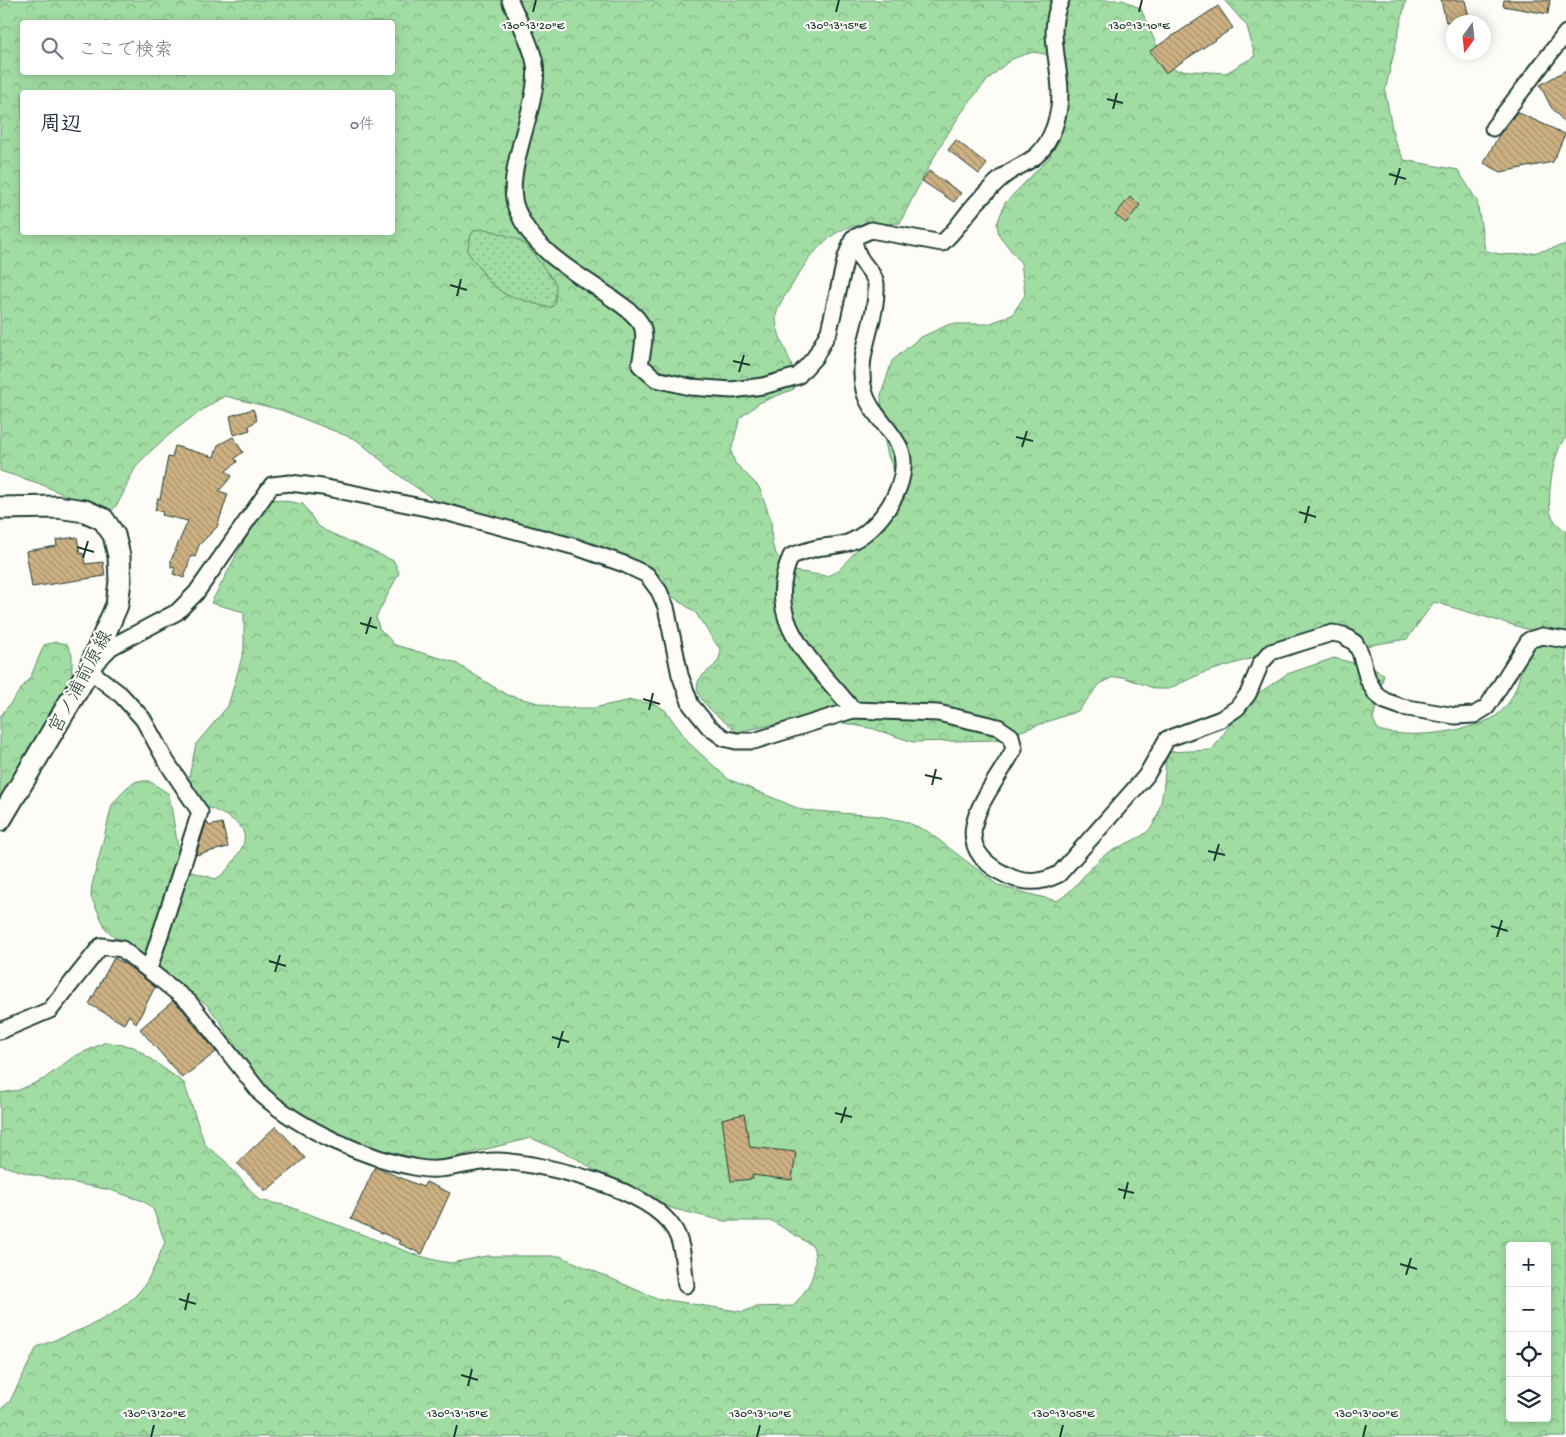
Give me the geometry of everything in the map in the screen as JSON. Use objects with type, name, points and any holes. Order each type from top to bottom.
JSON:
[{"type":"main road","name":"宮ノ浦前原線","points":[[0,508],[56,507],[86,511],[103,519],[114,535],[119,556],[117,605],[89,670],[0,820]]},
{"type":"street","points":[[510,0],[535,64],[532,96],[513,186],[516,208],[531,237],[559,262],[625,307],[642,324],[644,342],[640,365],[656,379],[690,387],[732,390],[763,386],[798,376],[815,357],[830,331],[846,257],[853,238],[871,230],[942,243],[956,231],[979,199],[1003,176],[1037,155],[1051,136],[1058,114],[1060,92],[1054,44],[1055,12],[1061,0]]},
{"type":"street","points":[[1494,128],[1566,33]]},
{"type":"street","points":[[853,238],[858,256],[876,282],[876,301],[861,367],[864,392],[877,414],[893,433],[901,451],[902,473],[898,491],[886,512],[869,529],[848,543],[815,548],[791,556],[783,575],[780,595],[786,618],[797,640],[814,665],[853,710]]},
{"type":"street","points":[[149,969],[200,812],[166,761],[143,719],[121,695],[89,670],[111,646],[178,612],[196,593],[272,485],[290,484],[322,487],[441,512],[576,547],[624,564],[647,575],[659,592],[666,607],[680,675],[691,706],[709,726],[724,738],[736,741],[754,741],[853,710],[938,713],[998,727],[1011,736],[1014,749],[986,795],[977,814],[972,835],[978,853],[992,868],[1008,876],[1028,882],[1045,881],[1059,874],[1146,776],[1167,739],[1221,718],[1237,708],[1248,694],[1261,663],[1271,652],[1332,633],[1343,635],[1355,643],[1376,694],[1402,707],[1455,716],[1474,715],[1488,707],[1530,640],[1542,636],[1566,640]]},
{"type":"street","points":[[0,1031],[50,1010],[101,946],[122,949],[189,1002],[262,1095],[276,1107],[309,1127],[378,1157],[419,1168],[443,1169],[498,1161],[531,1165],[589,1179],[617,1189],[645,1203],[667,1219],[674,1228],[679,1239],[686,1285]]},
{"type":"green space","points":[[0,0],[1123,0],[1141,9],[1165,65],[1176,70],[1226,73],[1255,56],[1247,26],[1224,0],[1406,0],[1385,91],[1394,139],[1404,160],[1458,170],[1477,201],[1485,250],[1515,255],[1547,250],[1566,244],[1566,438],[1558,451],[1552,474],[1550,507],[1552,517],[1566,531],[1566,1437],[0,1437],[0,1410],[10,1401],[37,1347],[104,1319],[128,1303],[147,1282],[165,1242],[153,1209],[143,1201],[110,1190],[33,1175],[0,1165],[0,1093],[19,1090],[44,1079],[73,1057],[106,1042],[134,1047],[184,1083],[205,1145],[224,1160],[259,1200],[288,1206],[416,1255],[451,1263],[486,1256],[560,1256],[655,1298],[743,1312],[754,1307],[792,1306],[812,1279],[815,1263],[813,1246],[772,1221],[724,1221],[674,1209],[627,1191],[574,1157],[531,1138],[431,1163],[346,1144],[301,1122],[237,1055],[222,1024],[207,1005],[166,972],[132,953],[106,929],[91,897],[92,885],[112,805],[127,787],[137,781],[149,781],[169,794],[181,865],[192,872],[216,879],[232,864],[244,841],[243,831],[237,823],[205,806],[186,792],[196,744],[228,706],[244,650],[244,612],[211,603],[267,498],[303,504],[317,525],[326,531],[394,561],[399,573],[376,617],[379,628],[395,645],[454,662],[507,695],[558,708],[593,708],[631,700],[655,704],[665,710],[690,744],[728,779],[802,810],[879,816],[904,821],[927,831],[999,886],[1057,901],[1069,892],[1105,855],[1141,836],[1153,825],[1163,794],[1166,752],[1212,750],[1247,701],[1287,674],[1334,658],[1372,668],[1384,674],[1373,719],[1378,730],[1405,734],[1450,731],[1491,719],[1506,706],[1518,682],[1530,630],[1434,602],[1407,639],[1365,646],[1333,639],[1286,648],[1203,673],[1168,689],[1156,689],[1123,677],[1111,678],[1100,684],[1078,711],[996,740],[913,742],[874,729],[813,717],[737,732],[707,706],[698,690],[698,682],[717,663],[721,651],[695,612],[628,566],[452,512],[401,477],[357,440],[281,410],[225,396],[215,402],[192,417],[148,453],[135,468],[118,503],[108,514],[38,483],[0,471]],"holes":[[[1033,52],[1045,54],[1054,61],[1064,85],[1050,157],[1005,203],[997,224],[999,235],[1021,263],[1025,295],[1012,315],[988,324],[950,324],[919,338],[892,361],[881,395],[883,432],[888,456],[900,485],[901,501],[838,571],[827,576],[794,571],[777,556],[772,544],[771,520],[759,487],[735,463],[731,451],[740,418],[759,403],[794,389],[791,363],[780,337],[776,319],[779,306],[810,258],[834,234],[854,226],[900,223],[946,136],[975,95],[991,77],[1013,59]],[[487,229],[517,239],[528,247],[556,284],[555,303],[552,307],[546,307],[506,295],[491,284],[467,251],[474,230]]]},
{"type":"green space","points":[[487,229],[517,239],[528,247],[556,284],[555,303],[552,307],[546,307],[506,295],[491,284],[467,251],[474,230]]},
{"type":"green space","points":[[56,642],[67,644],[72,655],[72,678],[0,809],[0,717],[31,676],[44,645]]},
{"type":"building","points":[[1441,0],[1465,0],[1468,15],[1446,15],[1446,22]]},
{"type":"building","points":[[1504,0],[1550,0],[1548,14],[1503,6]]},
{"type":"building","points":[[1218,6],[1233,28],[1165,73],[1150,51]]},
{"type":"building","points":[[1566,70],[1566,124],[1551,107],[1540,85]]},
{"type":"building","points":[[1517,112],[1565,134],[1553,162],[1501,172],[1484,163],[1499,135]]},
{"type":"building","points":[[956,140],[987,164],[979,174],[948,150]]},
{"type":"building","points":[[929,171],[961,193],[954,202],[922,181]]},
{"type":"building","points":[[1130,197],[1140,205],[1126,223],[1115,215]]},
{"type":"building","points":[[253,409],[257,420],[249,426],[250,430],[234,435],[230,416]]},
{"type":"building","points":[[233,437],[243,452],[235,458],[237,462],[226,471],[232,476],[219,491],[228,494],[217,527],[199,545],[195,557],[191,556],[184,578],[173,574],[175,568],[171,567],[171,560],[188,521],[162,515],[163,512],[155,510],[158,498],[160,499],[168,457],[172,458],[175,446],[214,457],[218,445]]},
{"type":"building","points":[[77,537],[80,554],[83,553],[85,564],[103,562],[105,576],[32,587],[26,551],[57,546],[56,540]]},
{"type":"building","points":[[206,823],[209,826],[222,823],[228,847],[196,855]]},
{"type":"building","points":[[114,958],[127,965],[155,987],[136,1024],[129,1015],[124,1024],[89,1004]]},
{"type":"building","points":[[173,1001],[182,1009],[216,1052],[182,1078],[140,1029]]},
{"type":"building","points":[[744,1114],[750,1147],[796,1152],[792,1180],[752,1175],[753,1179],[731,1181],[722,1119]]},
{"type":"building","points":[[276,1126],[305,1158],[266,1191],[237,1163]]},
{"type":"building","points":[[375,1167],[423,1187],[426,1182],[450,1193],[422,1254],[398,1243],[400,1241],[351,1219]]}]
